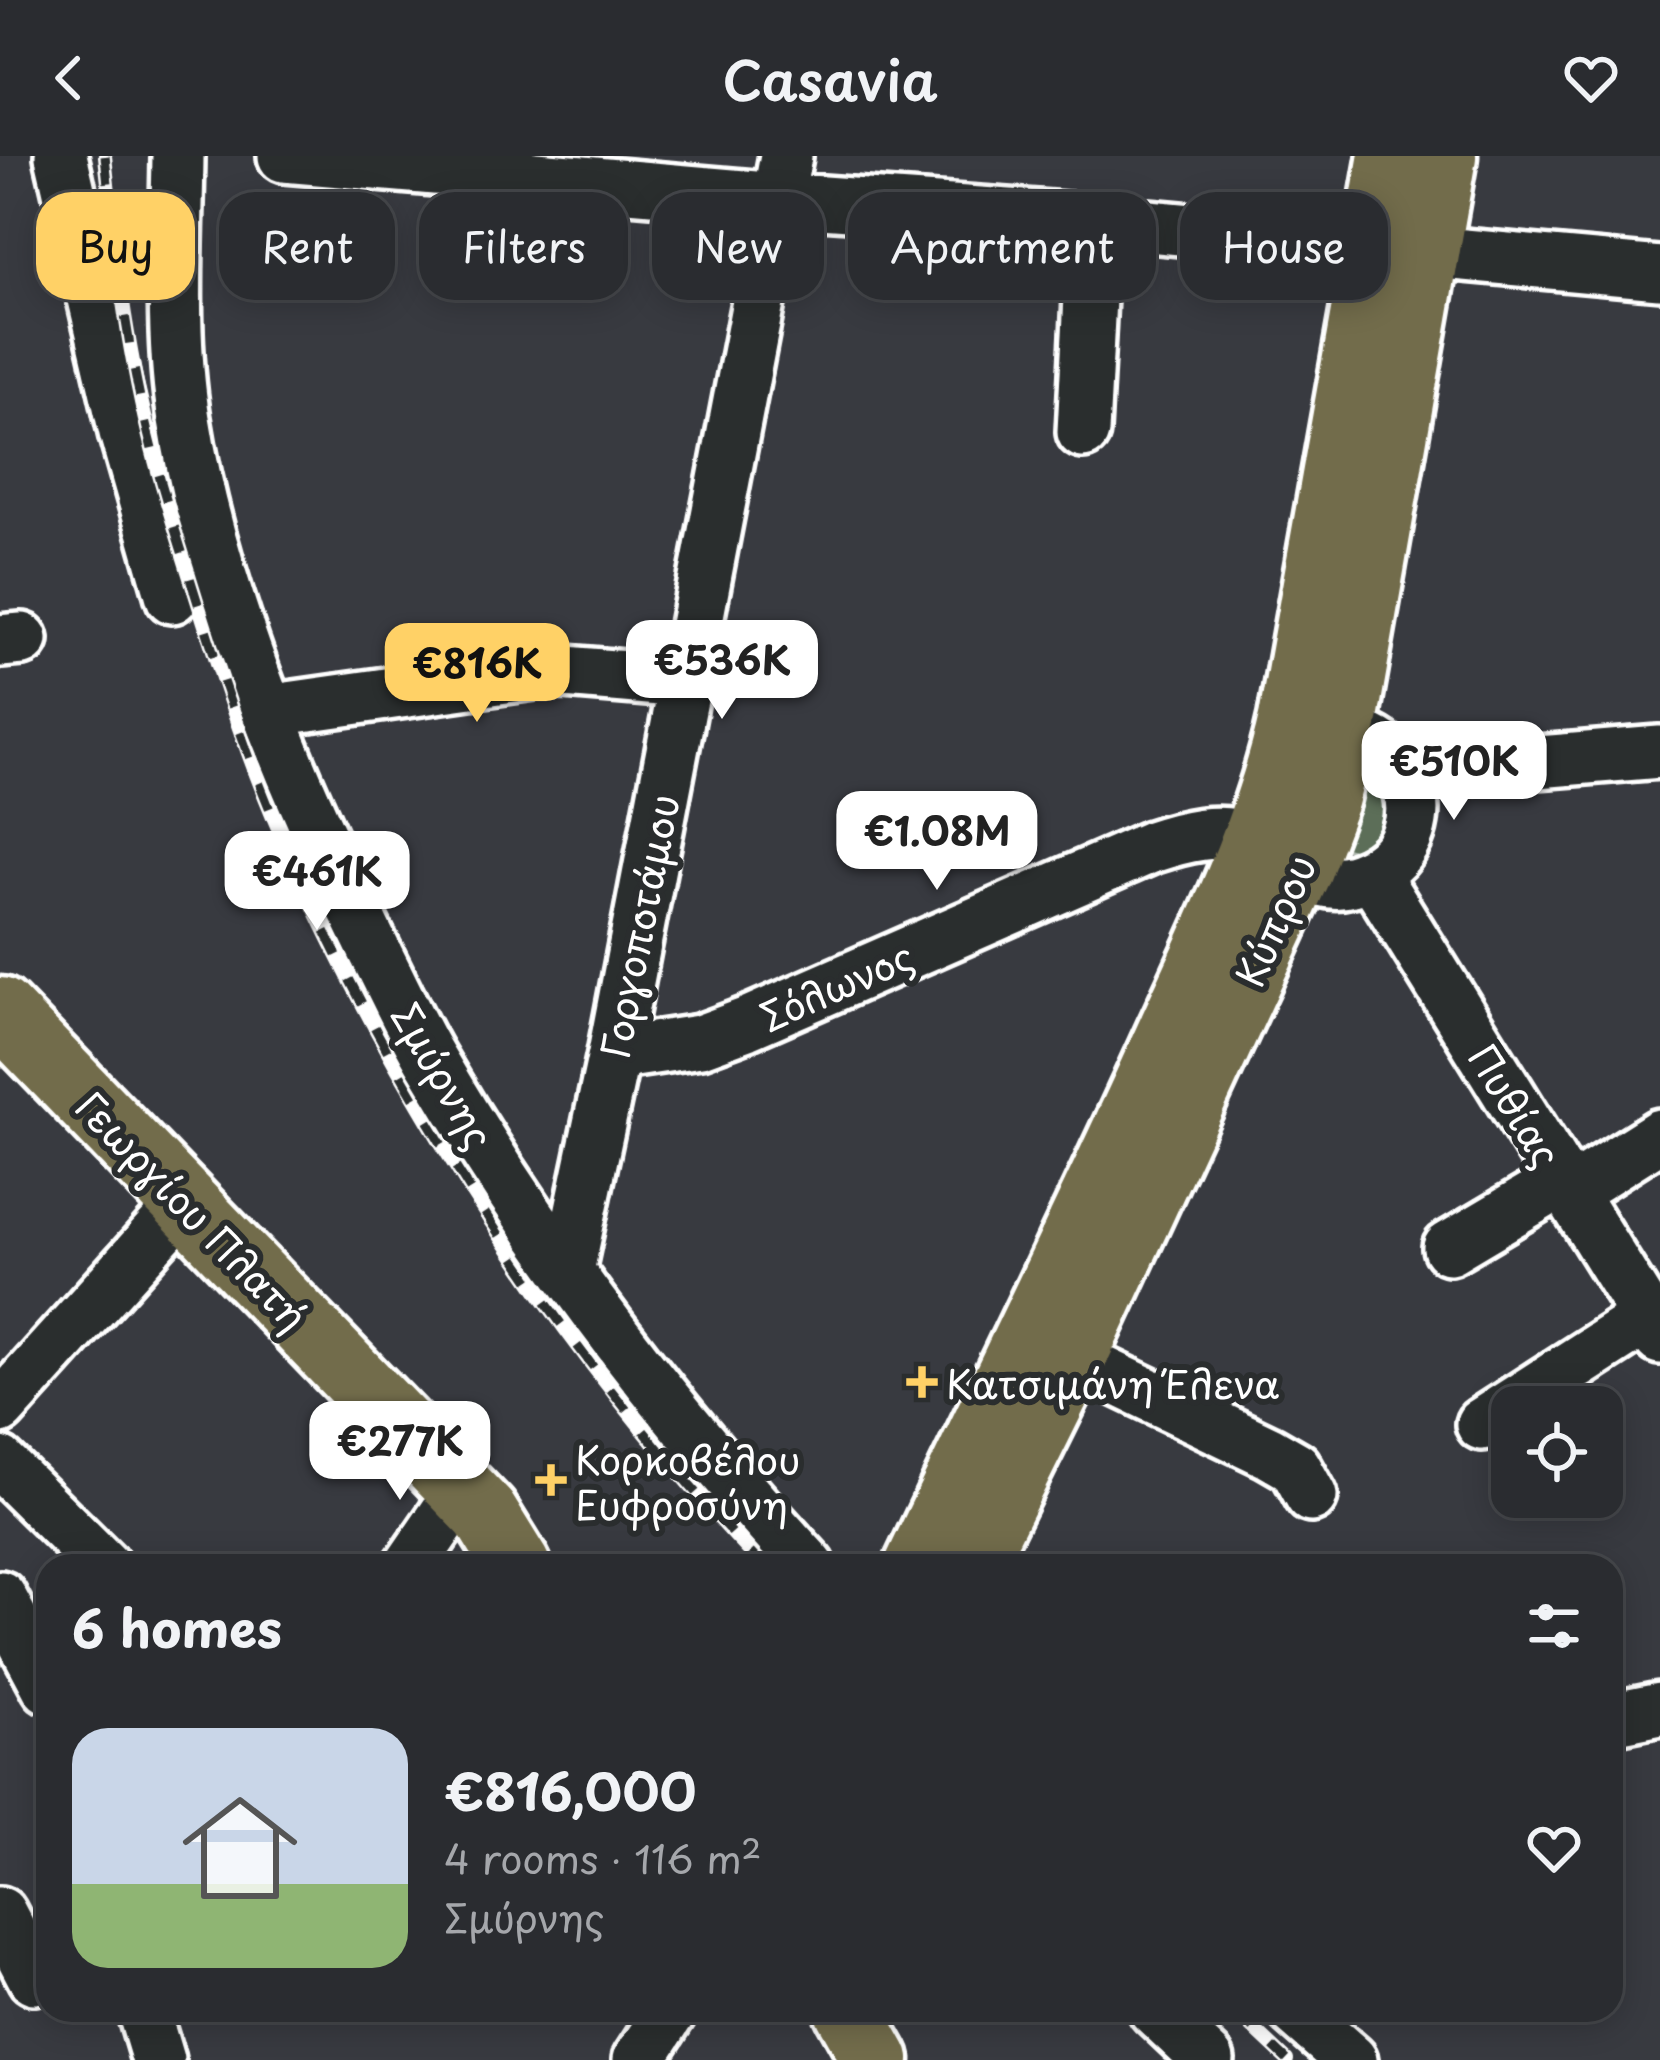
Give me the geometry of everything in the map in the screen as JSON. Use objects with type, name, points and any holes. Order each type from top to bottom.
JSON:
[{"type":"main road","name":"Κύπρου","points":[[1392,156],[1400,250]]},
{"type":"main road","name":"Κύπρου","points":[[924,1554],[1138,1105],[1276,855],[1326,797],[1314,742],[1400,250],[1443,156]]},
{"type":"main road","name":"Κύπρου","points":[[976,1554],[1072,1358],[1276,855]]},
{"type":"main road","name":"Γεωργίου Πλατή","points":[[0,1011],[488,1524],[525,1538],[544,1554]]},
{"type":"main road","points":[[818,2022],[839,2060]]},
{"type":"main road","points":[[855,2022],[876,2060]]},
{"type":"street","points":[[61,156],[125,432],[172,597]]},
{"type":"street","name":"Σμύρνης","points":[[178,156],[177,316],[183,412],[199,498],[266,711],[338,879],[417,1036],[568,1271],[699,1442],[798,1554]]},
{"type":"street","points":[[284,156],[783,177],[889,192]]},
{"type":"street","name":"Γοργοποτάμου","points":[[568,1271],[783,177]]},
{"type":"street","points":[[1156,227],[1660,273]]},
{"type":"street","points":[[1083,432],[1090,300]]},
{"type":"street","points":[[266,711],[534,673],[685,682]]},
{"type":"street","points":[[1314,742],[1363,736],[1387,751],[1404,773],[1412,801],[1408,830],[1394,855],[1372,873]]},
{"type":"street","points":[[1404,773],[1660,752]]},
{"type":"street","name":"Σόλωνος","points":[[614,1054],[700,1041],[746,1024],[1151,847],[1204,833],[1276,855],[1333,881],[1372,873]]},
{"type":"street","name":"Πυθίας","points":[[1372,873],[1654,1328]]},
{"type":"street","points":[[1449,1248],[1660,1135]]},
{"type":"street","points":[[0,1408],[185,1203]]},
{"type":"street","points":[[1483,1424],[1654,1328]]},
{"type":"street","points":[[1072,1358],[1295,1467],[1311,1496]]},
{"type":"street","points":[[0,1463],[92,1554]]},
{"type":"street","points":[[432,1554],[488,1524]]},
{"type":"street","points":[[0,1598],[36,1665]]},
{"type":"street","points":[[1623,1717],[1660,1709]]},
{"type":"street","points":[[0,1913],[34,1978]]},
{"type":"street","points":[[146,2022],[158,2060]]},
{"type":"street","points":[[639,2060],[663,2022]]},
{"type":"street","points":[[1168,2022],[1208,2060]]},
{"type":"street","points":[[1308,2022],[1351,2060]]},
{"type":"green space","points":[[1358,784],[1382,789],[1386,807],[1376,841],[1358,852],[1341,847]]},
{"type":"railway","points":[[105,156],[127,330],[158,470],[240,732],[308,895],[418,1104],[505,1244],[602,1378],[752,1554]]},
{"type":"railway","points":[[1247,2022],[1287,2060]]},
{"type":"place","name":"Κατσιμάνη Έλενα","points":[[922,1382]]},
{"type":"place","name":"Κορκοβέλου Ευφροσύνη","points":[[551,1480]]}]
